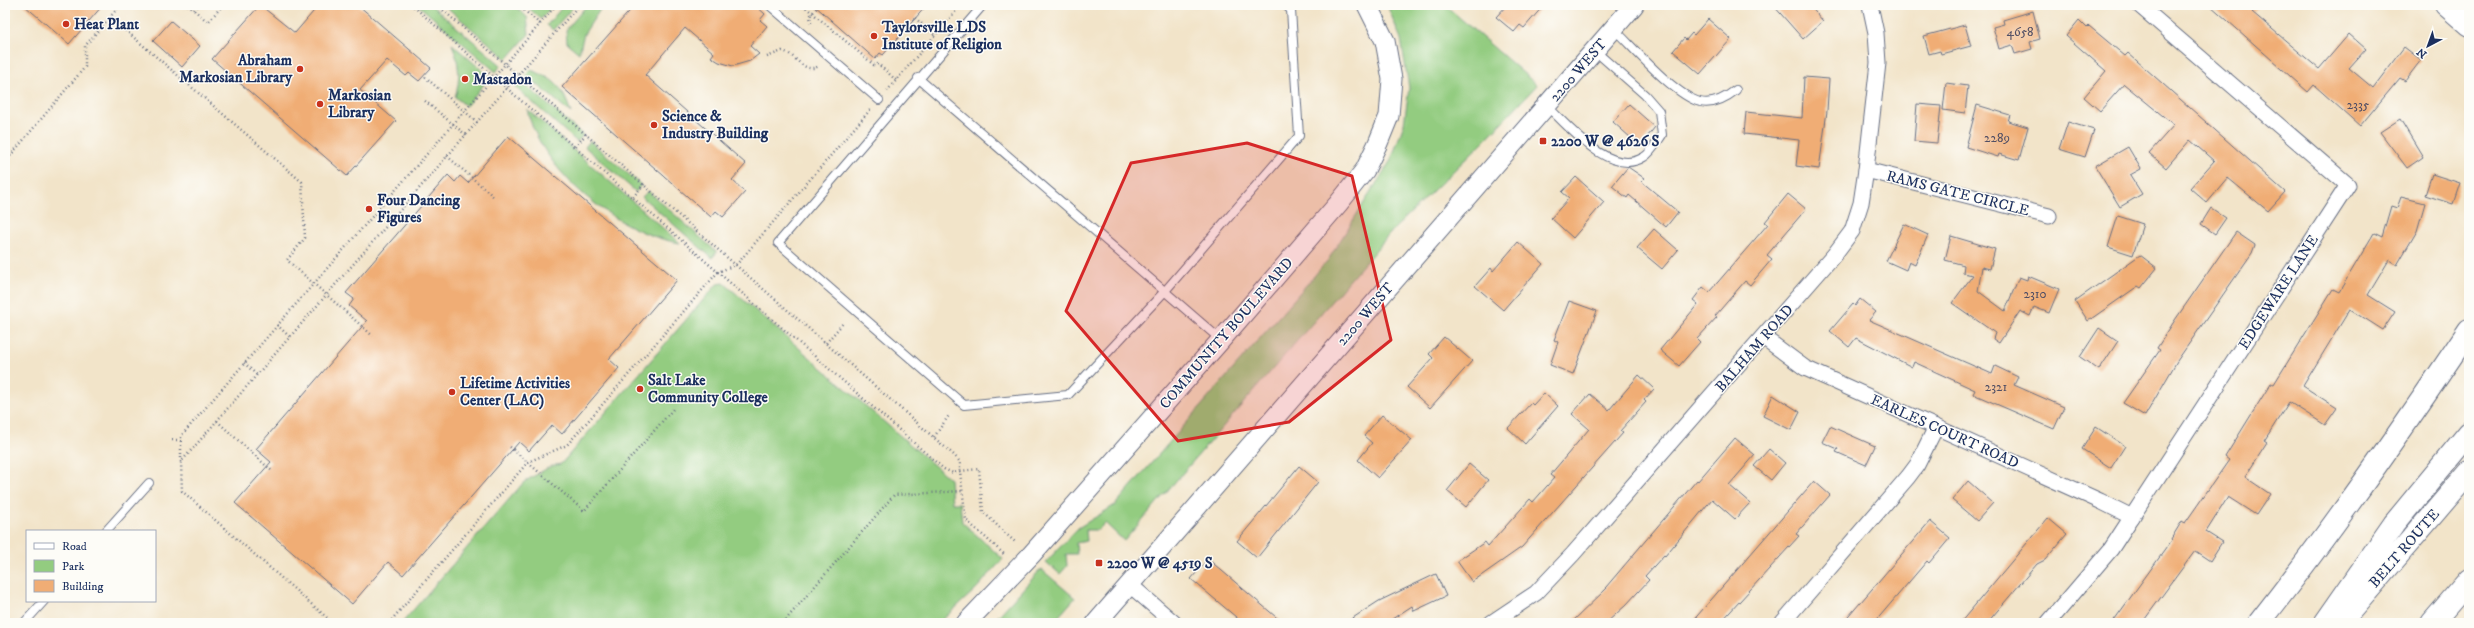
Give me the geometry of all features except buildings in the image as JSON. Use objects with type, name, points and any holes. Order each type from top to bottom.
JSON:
[{"type":"highway","points":[[2446,5],[2469,25]]},
{"type":"highway","points":[[2259,623],[2310,558],[2373,471],[2469,330]]},
{"type":"highway","points":[[2325,623],[2363,565],[2394,524],[2469,433]]},
{"type":"highway","name":"BELT ROUTE","points":[[2340,623],[2469,472]]},
{"type":"highway","points":[[2432,623],[2469,580]]},
{"type":"street","name":"COMMUNITY BOULEVARD","points":[[966,623],[1031,555],[1221,340],[1365,170],[1389,116],[1392,79],[1385,41],[1367,5]]},
{"type":"street","name":"BALHAM ROAD","points":[[1491,623],[1536,593],[1555,575],[1834,255],[1852,231],[1861,203],[1878,63],[1876,33],[1870,5]]},
{"type":"street","name":"EDGEWARE LANE","points":[[2048,623],[2112,548],[2348,185],[2139,5]]},
{"type":"street","name":"2200 WEST","points":[[1096,623],[1547,106],[1614,28],[1627,8]]},
{"type":"street","name":"RAMS GATE CIRCLE","points":[[1866,170],[2049,216]]},
{"type":"street","name":"EARLES COURT ROAD","points":[[1763,337],[1805,368],[2132,517]]},
{"type":"street","points":[[1782,623],[1908,477],[1924,452],[1936,427]]},
{"type":"street","points":[[1129,584],[1174,623]]},
{"type":"lane","points":[[769,5],[879,100]]},
{"type":"lane","points":[[983,5],[918,78],[778,243],[964,405],[1068,395],[1165,291],[1298,136],[1291,10],[1286,5]]},
{"type":"lane","points":[[1614,28],[1683,95],[1701,102],[1724,99],[1736,90]]},
{"type":"lane","points":[[1547,106],[1602,156],[1623,163],[1644,157],[1662,136],[1659,111],[1645,95],[1594,50]]},
{"type":"lane","points":[[918,78],[1221,340]]},
{"type":"lane","points":[[107,530],[149,483]]},
{"type":"lane","points":[[24,623],[43,602]]},
{"type":"path","points":[[5,162],[85,67],[85,46],[120,5]]},
{"type":"path","points":[[188,5],[208,22],[223,5]]},
{"type":"path","points":[[194,10],[199,5]]},
{"type":"path","points":[[412,5],[944,469],[953,473],[979,469],[982,512],[1015,542]]},
{"type":"path","points":[[437,5],[737,264],[934,437],[960,462],[966,520],[1006,555]]},
{"type":"path","points":[[518,5],[540,24]]},
{"type":"path","points":[[333,623],[182,491],[181,436],[556,5]]},
{"type":"path","points":[[181,462],[579,5]]},
{"type":"path","points":[[803,5],[874,65],[878,64],[896,80]]},
{"type":"path","points":[[812,12],[819,5]]},
{"type":"path","points":[[389,623],[528,462],[567,445],[718,272],[737,264],[961,5]]},
{"type":"path","points":[[110,18],[302,182],[305,238],[287,260],[373,336]]},
{"type":"path","points":[[915,18],[935,35]]},
{"type":"path","points":[[767,56],[778,52],[786,52],[796,62],[811,68],[824,62]]},
{"type":"path","points":[[425,77],[477,122]]},
{"type":"path","points":[[425,100],[466,135]]},
{"type":"path","points":[[575,147],[586,134]]},
{"type":"path","points":[[447,156],[493,196]]},
{"type":"path","points":[[633,197],[644,184]]},
{"type":"path","points":[[826,343],[844,322]]},
{"type":"path","points":[[277,325],[290,336]]},
{"type":"path","points":[[244,363],[257,375]]},
{"type":"path","points":[[510,447],[584,511],[674,408]]},
{"type":"path","points":[[934,437],[950,414]]},
{"type":"path","points":[[217,421],[272,471]]},
{"type":"path","points":[[172,440],[180,440]]},
{"type":"path","points":[[783,623],[894,495],[963,491]]},
{"type":"highlighted area","points":[[1247,143],[1352,176],[1391,340],[1289,422],[1178,441],[1066,311],[1131,163]]},
{"type":"green space","points":[[418,5],[431,5],[501,65],[496,72]]},
{"type":"green space","points":[[444,5],[513,5],[527,17],[529,34],[507,59]]},
{"type":"green space","points":[[525,5],[553,5],[541,19]]},
{"type":"green space","points":[[564,5],[575,5],[553,30],[547,25]]},
{"type":"green space","points":[[587,5],[603,5],[584,34],[579,53],[567,43],[566,30]]},
{"type":"green space","points":[[1387,5],[1445,5],[1537,85],[1486,139],[1394,229],[1124,541],[1105,523],[1098,530],[1086,530],[1087,541],[1076,543],[1077,554],[1066,554],[1067,566],[1060,574],[1046,562],[1078,528],[1115,505],[1328,260],[1391,160],[1404,124],[1409,88],[1401,39]]},
{"type":"green space","points":[[452,44],[490,77],[466,106],[455,97],[459,77],[456,57]]},
{"type":"green space","points":[[531,70],[540,73],[553,81],[565,97],[571,113],[526,75]]},
{"type":"green space","points":[[521,81],[583,135],[577,142],[515,87]]},
{"type":"green space","points":[[527,109],[680,243],[656,237],[632,227],[608,213],[586,196],[565,177],[548,155],[535,132]]},
{"type":"green space","points":[[590,141],[641,185],[636,192],[585,147]]},
{"type":"green space","points":[[648,191],[717,252],[712,258],[642,197]]},
{"type":"green space","points":[[724,283],[950,479],[952,503],[960,503],[962,522],[1003,559],[976,589],[939,623],[402,623],[524,482],[551,466],[561,464],[717,284]]},
{"type":"green space","points":[[1041,569],[1075,598],[1053,623],[992,623]]},
{"type":"place","name":"Heat Plant","points":[[66,24]]},
{"type":"place","name":"Taylorsville LDS Institute of Religion","points":[[874,36]]},
{"type":"place","name":"Abraham Markosian Library","points":[[300,69]]},
{"type":"place","name":"Mastadon","points":[[465,79]]},
{"type":"place","name":"Markosian Library","points":[[320,104]]},
{"type":"place","name":"Science & Industry Building","points":[[654,125]]},
{"type":"place","name":"2200 W @ 4626 S","points":[[1543,141]]},
{"type":"place","name":"Four Dancing Figures","points":[[369,209]]},
{"type":"place","name":"Salt Lake Community College","points":[[640,389]]},
{"type":"place","name":"Lifetime Activities Center (LAC)","points":[[452,392]]},
{"type":"place","name":"2200 W @ 4519 S","points":[[1099,563]]}]
